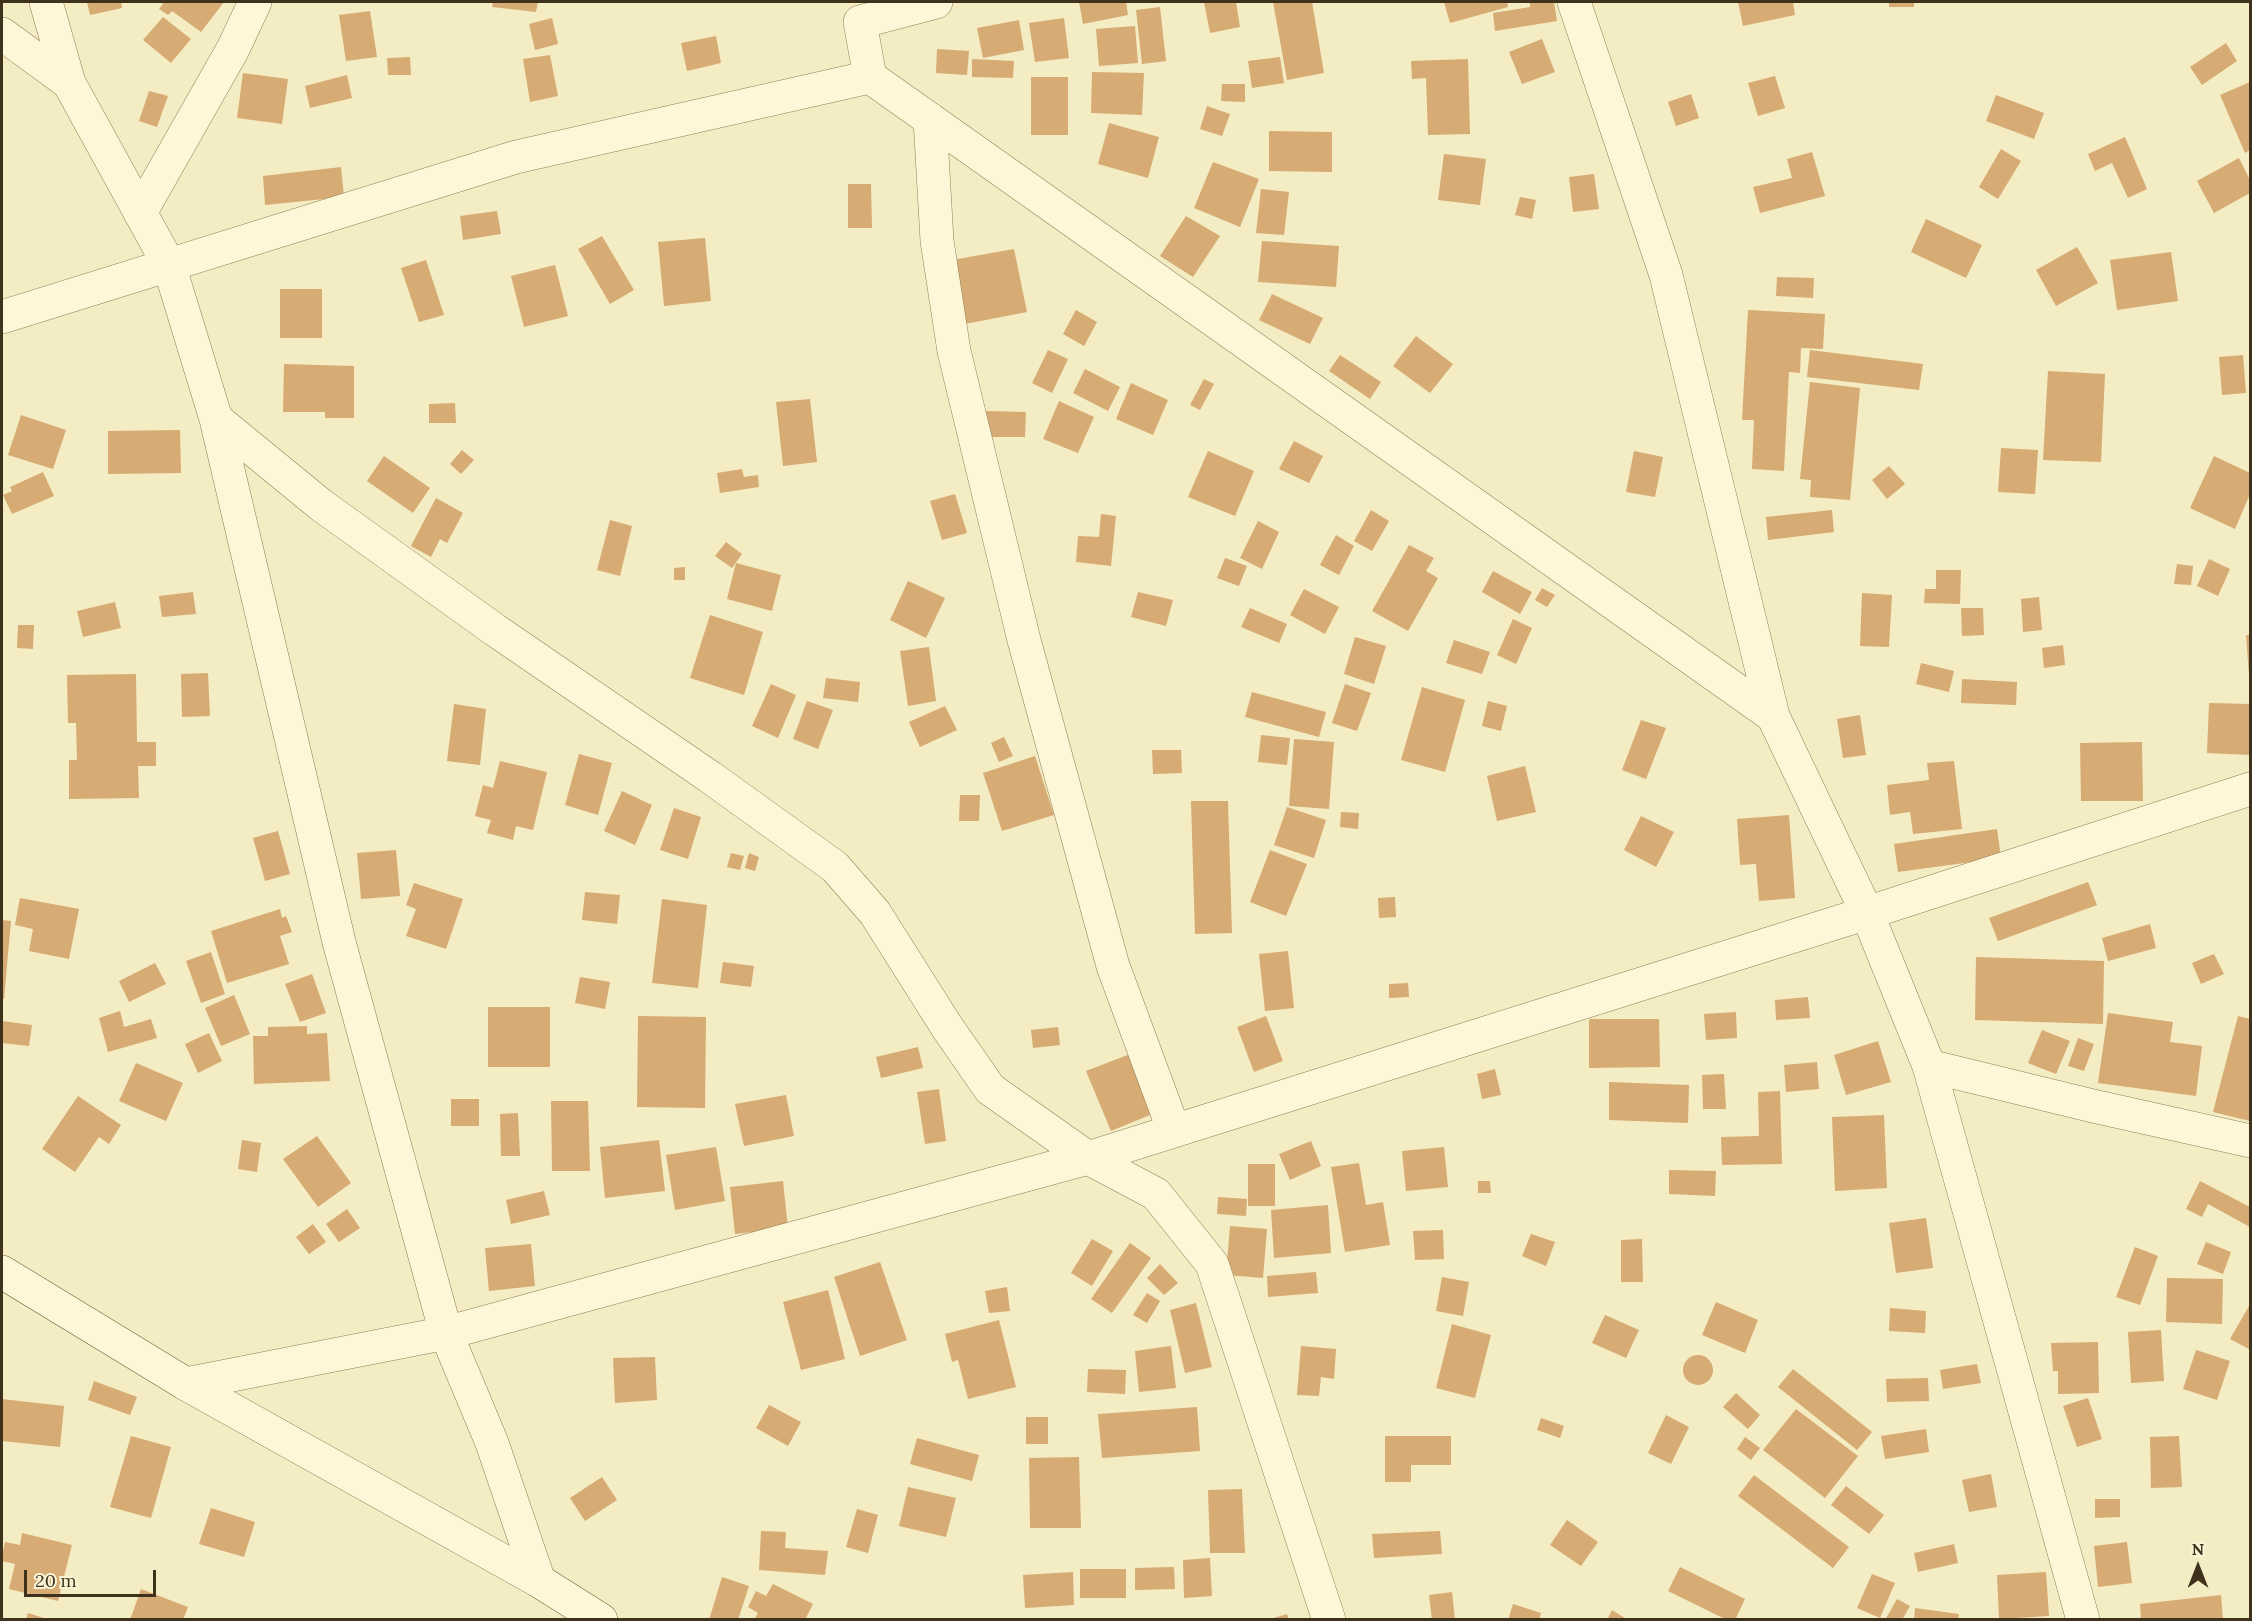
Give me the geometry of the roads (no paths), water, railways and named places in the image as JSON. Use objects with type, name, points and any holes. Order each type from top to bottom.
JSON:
[{"type":"street","points":[[46,2],[69,83],[169,266],[216,419],[339,942],[446,1333],[492,1443],[539,1581]]},
{"type":"street","points":[[140,213],[233,49],[255,2]]},
{"type":"street","points":[[936,2],[853,12],[870,77],[1773,716]]},
{"type":"street","points":[[1574,2],[1666,275],[1773,716],[1867,913],[1929,1065],[2083,1620]]},
{"type":"street","points":[[2,34],[69,83]]},
{"type":"street","points":[[2,317],[516,157],[870,77]]},
{"type":"street","points":[[930,119],[937,241],[954,351],[1024,640],[1113,966],[1174,1131]]},
{"type":"street","points":[[216,419],[321,505],[495,630],[710,777],[836,867],[875,913],[947,1028],[990,1089],[1088,1158],[1156,1194],[1212,1264],[1329,1620]]},
{"type":"street","points":[[186,1384],[446,1333],[1088,1158],[1867,913],[2250,789]]},
{"type":"street","points":[[1929,1065],[2093,1106],[2250,1141]]},
{"type":"street","points":[[2,1272],[186,1384],[539,1581],[601,1620]]}]
